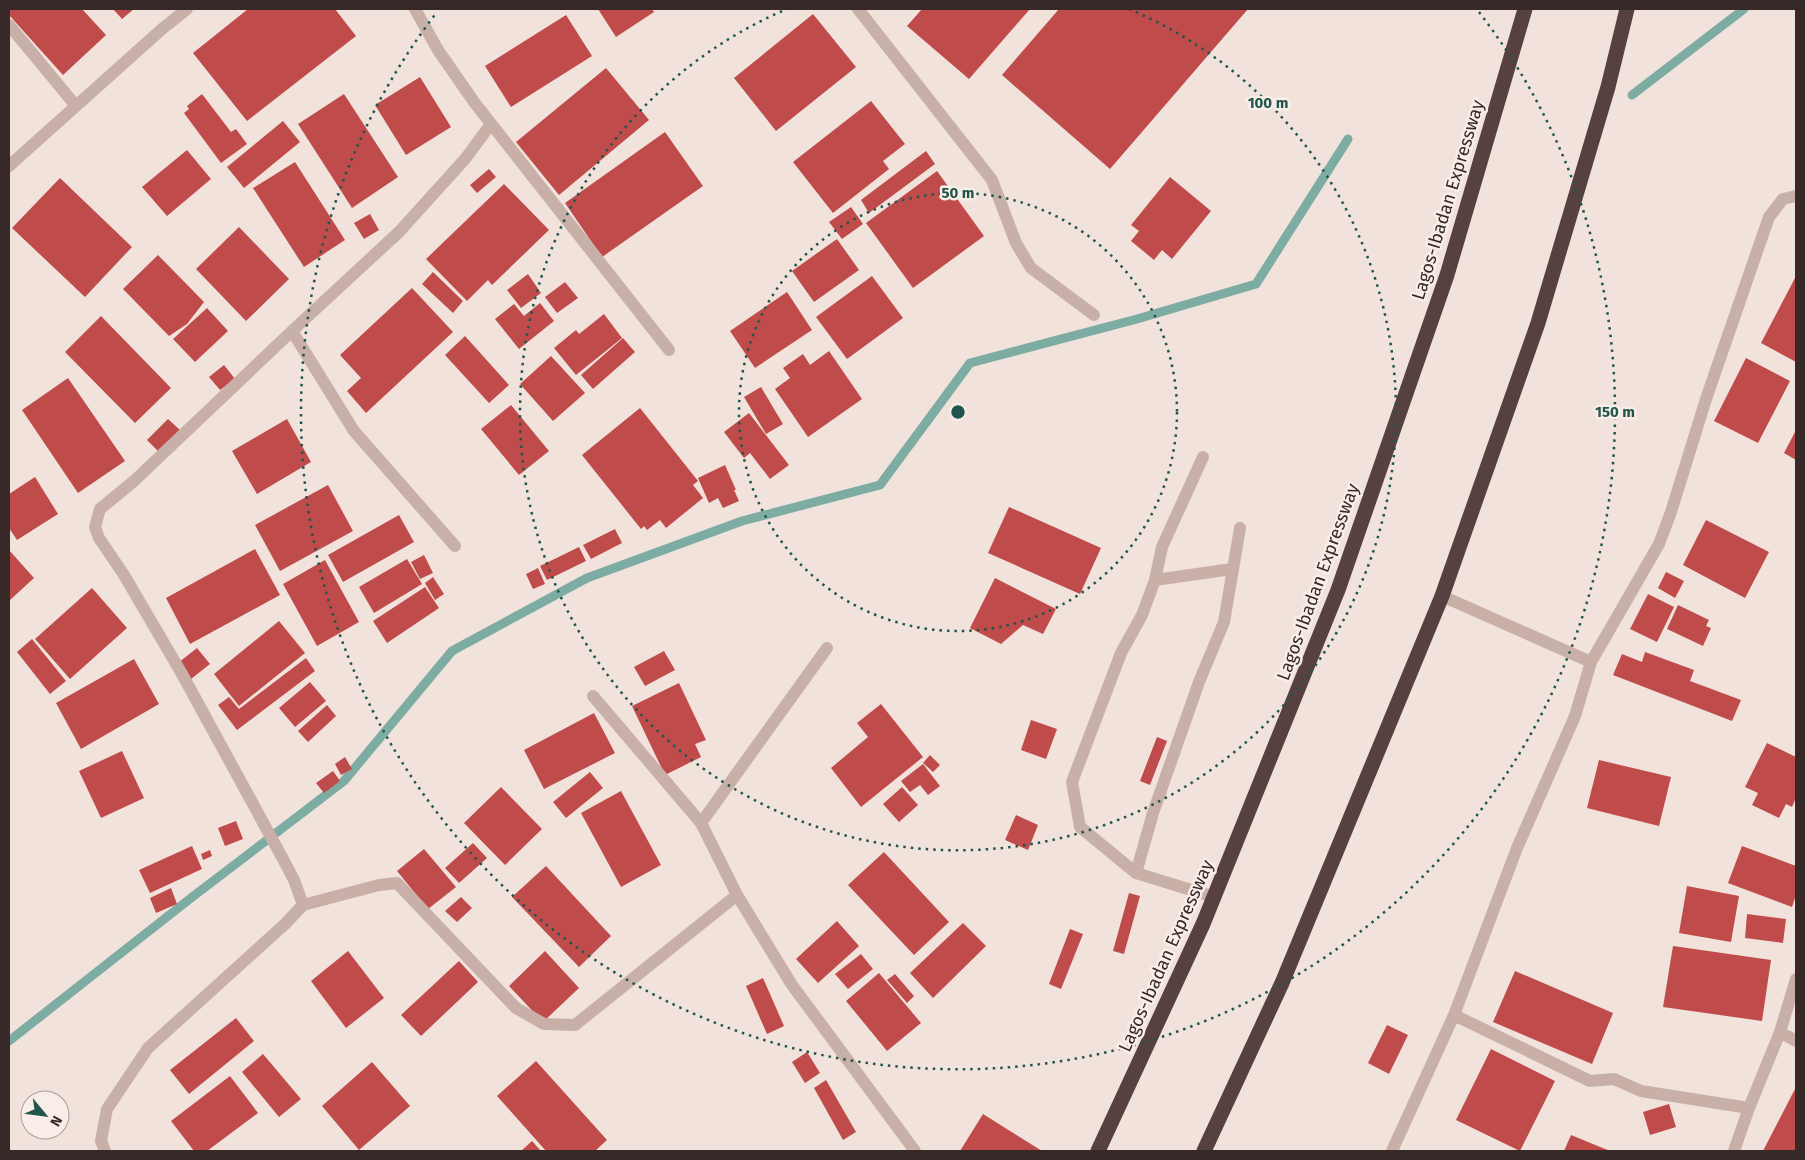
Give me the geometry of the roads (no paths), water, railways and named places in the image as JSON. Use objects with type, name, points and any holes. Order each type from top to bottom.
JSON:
[{"type":"highway","name":"Lagos-Ibadan Expressway","points":[[1098,1151],[1214,897],[1342,581],[1447,275],[1525,9]]},
{"type":"highway","points":[[1204,1151],[1282,983],[1442,596],[1538,323],[1608,87],[1627,9]]},
{"type":"street","points":[[9,166],[162,29],[187,9]]},
{"type":"street","points":[[415,9],[438,50],[490,124],[669,350]]},
{"type":"street","points":[[858,9],[992,180],[1016,243],[1031,268],[1094,315]]},
{"type":"street","points":[[9,25],[76,106]]},
{"type":"street","points":[[303,906],[294,880],[182,674],[124,575],[99,538],[95,527],[100,509],[134,481],[399,232],[465,159],[490,124]]},
{"type":"street","points":[[1392,1151],[1454,1014],[1517,848],[1575,716],[1591,662],[1659,544],[1672,512],[1706,399],[1769,216],[1783,199],[1796,196]]},
{"type":"street","points":[[292,331],[354,431],[455,546]]},
{"type":"street","points":[[1203,457],[1162,547],[1155,580],[1142,615],[1122,653],[1072,782],[1080,827],[1136,873],[1214,897]]},
{"type":"street","points":[[1136,873],[1153,813],[1199,682],[1224,622],[1240,528]]},
{"type":"street","points":[[1155,580],[1232,569]]},
{"type":"street","points":[[1442,596],[1591,662]]},
{"type":"street","points":[[701,823],[827,648]]},
{"type":"street","points":[[593,696],[701,823],[737,896],[792,985],[916,1151]]},
{"type":"street","points":[[105,1151],[101,1141],[107,1109],[148,1048],[303,906],[378,884],[397,883],[516,1008],[544,1024],[575,1025],[737,896]]},
{"type":"street","points":[[1734,1151],[1749,1108],[1780,1032],[1796,979]]},
{"type":"street","points":[[1454,1014],[1590,1081],[1614,1079],[1641,1090],[1749,1108]]},
{"type":"street","points":[[1780,1032],[1796,1041]]},
{"type":"waterway","points":[[1632,95],[1744,9]]},
{"type":"waterway","points":[[9,1041],[344,781],[452,651],[587,578],[742,521],[880,485],[970,363],[1137,319],[1256,284],[1348,139]]}]
